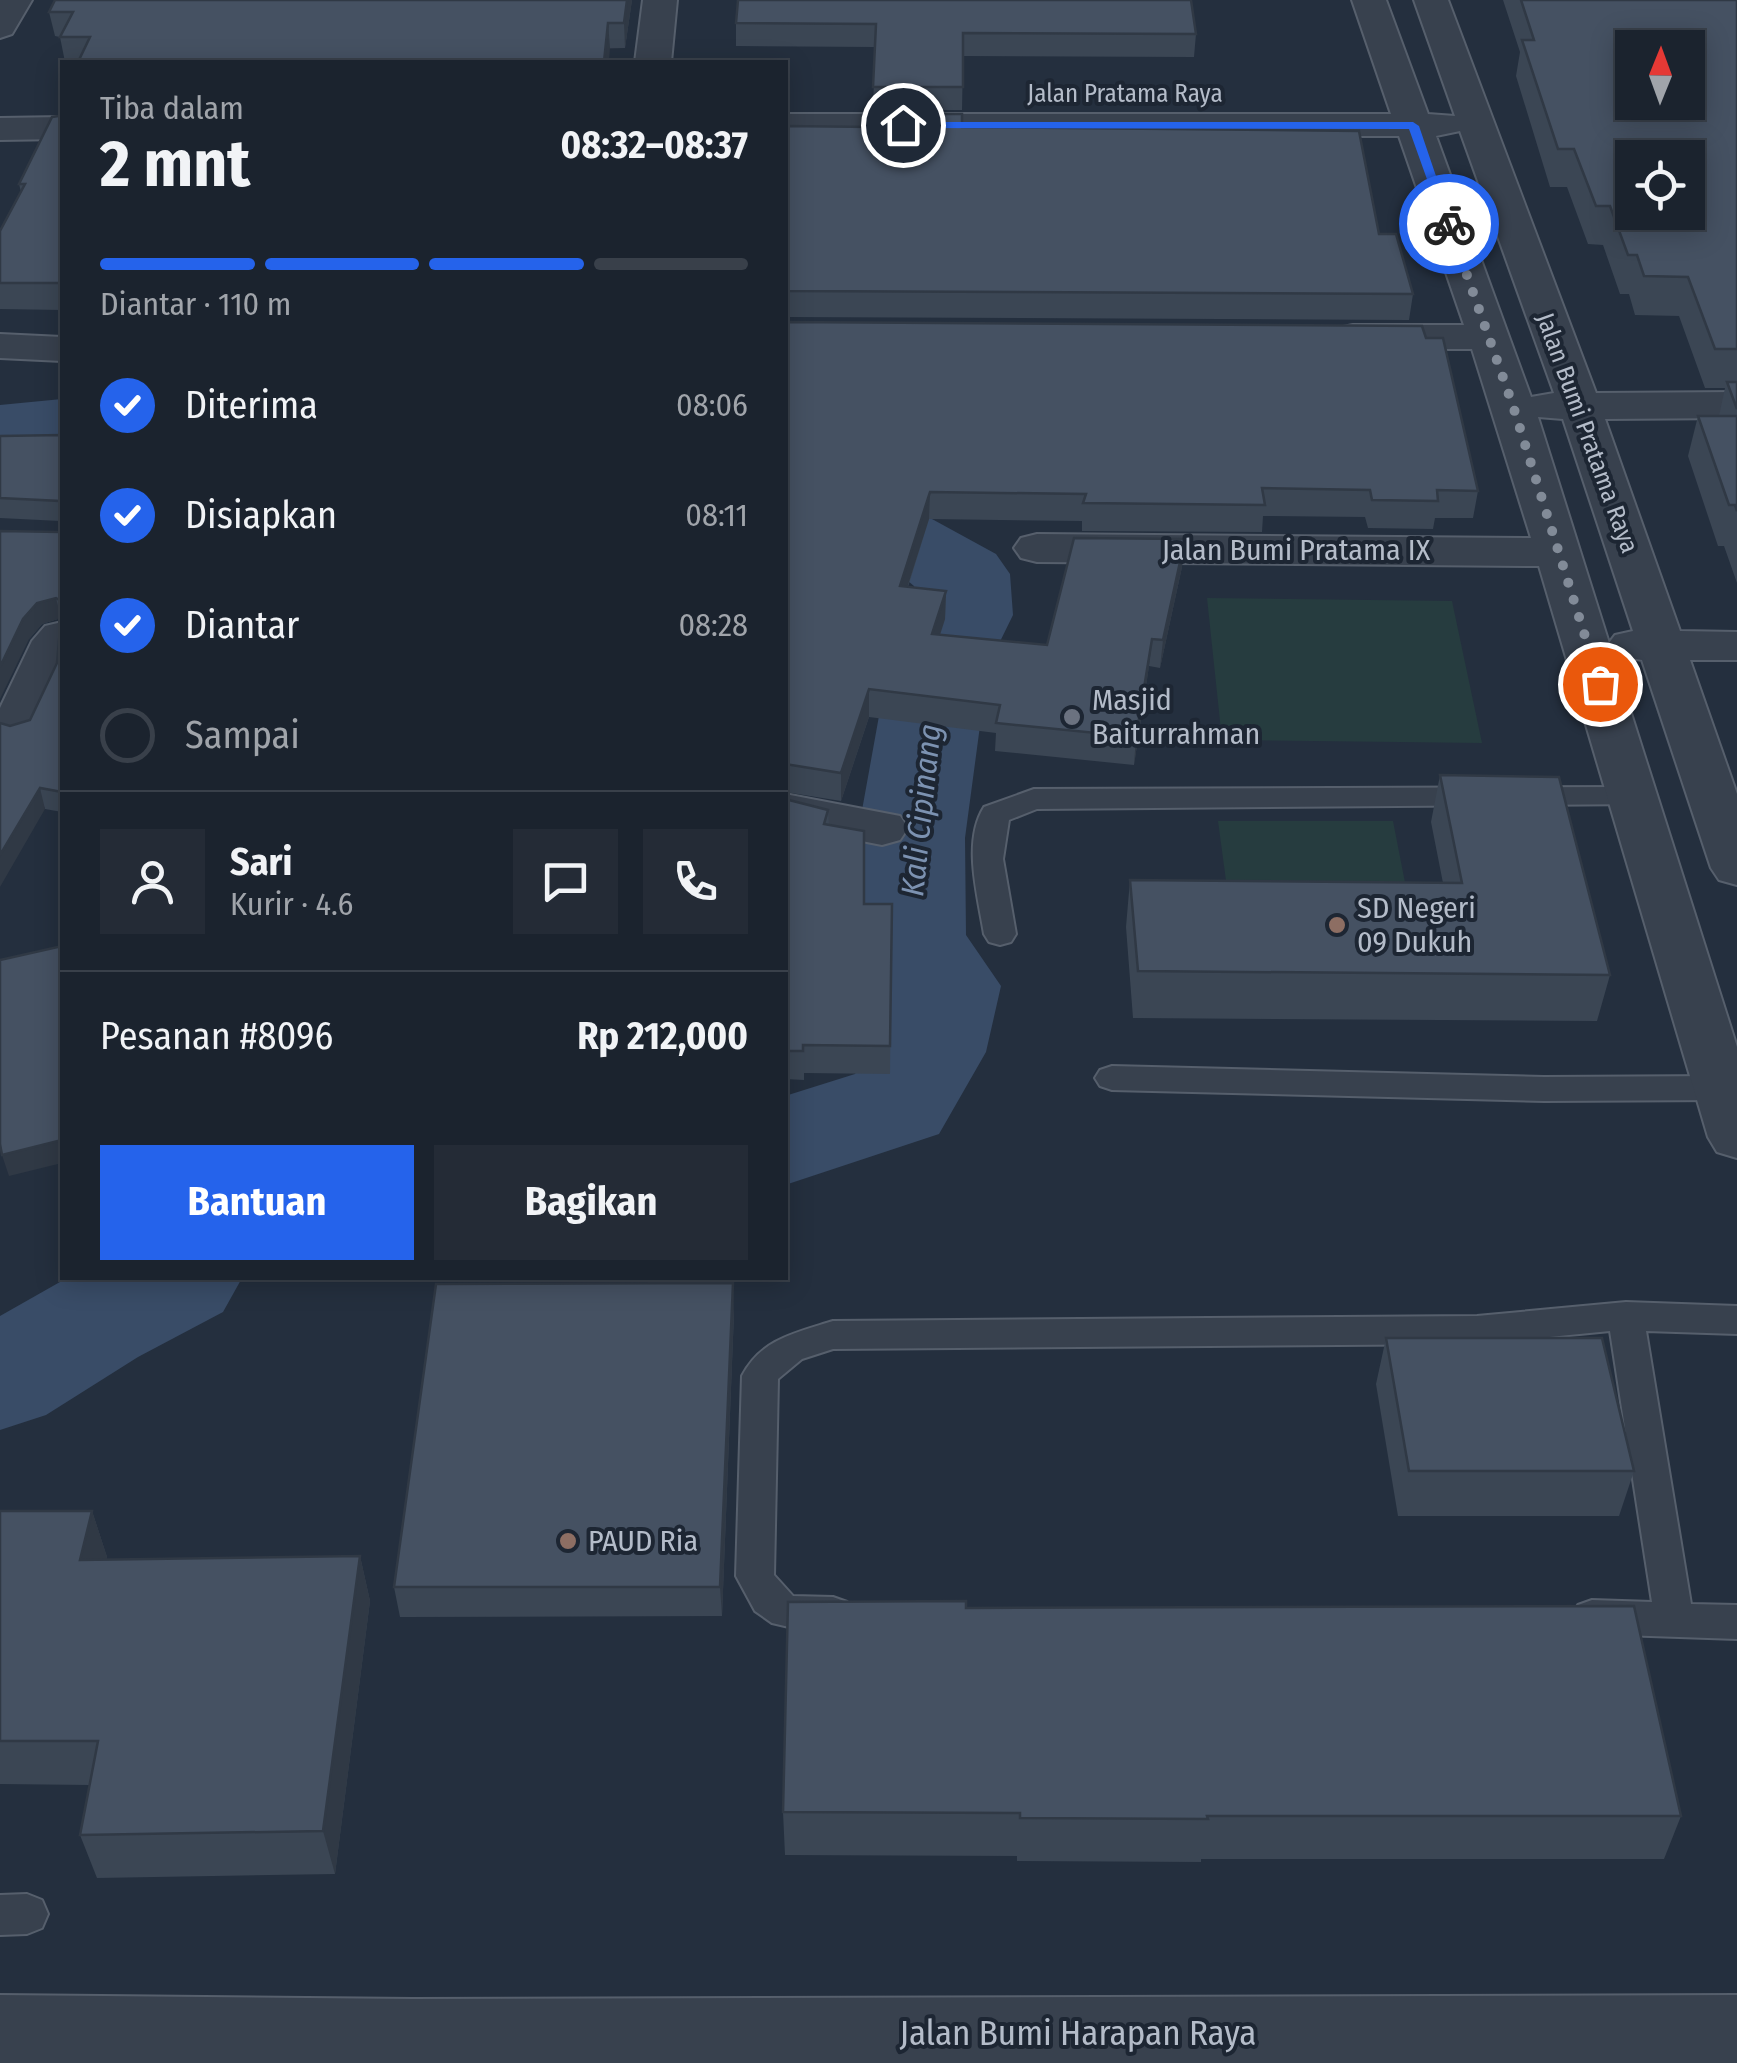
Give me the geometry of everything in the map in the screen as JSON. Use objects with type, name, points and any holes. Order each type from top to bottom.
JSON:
[{"type":"street","points":[[0,27],[15,0]]},
{"type":"street","points":[[652,60],[660,0]]},
{"type":"street","name":"Jalan Bumi Pratama Raya","points":[[1370,0],[1513,406],[1634,797],[1714,984],[1722,1088],[1737,1137]]},
{"type":"street","name":"Jalan Bumi Pratama Raya","points":[[1431,0],[1580,406],[1737,868]]},
{"type":"street","points":[[16,94],[60,94]]},
{"type":"street","name":"Jalan Pratama Raya","points":[[788,96],[1470,109]]},
{"type":"street","name":"Jalan Pratama Raya","points":[[788,125],[1409,109]]},
{"type":"street","points":[[0,129],[60,128]]},
{"type":"street","points":[[1322,337],[1490,338]]},
{"type":"street","points":[[0,346],[60,349]]},
{"type":"street","points":[[1513,406],[1737,404]]},
{"type":"street","name":"Jalan Bumi Pratama IX","points":[[1036,548],[1556,552]]},
{"type":"street","points":[[26,727],[60,638]]},
{"type":"street","points":[[1589,646],[1737,646]]},
{"type":"street","points":[[788,811],[882,828]]},
{"type":"street","name":"Jalan Bumi Harapan Raya","points":[[0,2031],[453,2035],[1737,2031]]},
{"type":"lane","points":[[1000,934],[988,859],[995,814],[1034,799],[1634,797]]},
{"type":"lane","points":[[1112,1078],[1544,1089],[1722,1088]]},
{"type":"lane","points":[[1626,1316],[1674,1617]]},
{"type":"lane","points":[[865,1614],[786,1614],[771,1604],[755,1576],[760,1376],[772,1361],[808,1340],[832,1335],[952,1331],[1478,1330],[1626,1316],[1737,1320]]},
{"type":"lane","points":[[1556,1617],[1674,1617],[1737,1622]]},
{"type":"green space","points":[[1207,598],[1452,601],[1482,743],[1222,740]]},
{"type":"green space","points":[[1218,821],[1393,821],[1409,903],[1229,903]]},
{"type":"building","points":[[55,0],[627,0],[624,23],[608,23],[604,60],[79,60],[90,37],[60,37],[73,12],[49,12]]},
{"type":"building","points":[[738,0],[1191,0],[1196,34],[963,33],[963,87],[873,87],[876,24],[736,23]]},
{"type":"building","points":[[1521,0],[1737,0],[1737,349],[1715,349],[1688,277],[1644,276],[1637,255],[1628,255],[1619,230],[1705,230],[1705,140],[1615,140],[1615,220],[1610,206],[1596,206],[1574,149],[1558,149],[1522,40],[1534,40]]},
{"type":"building","points":[[60,99],[60,283],[0,283],[0,231],[25,184],[19,184],[52,117],[59,116]]},
{"type":"building","points":[[871,114],[962,114],[962,127],[1359,131],[1379,234],[1396,234],[1413,294],[788,291],[788,126],[871,127]]},
{"type":"building","points":[[788,322],[1422,326],[1426,338],[1443,338],[1478,491],[1437,490],[1438,501],[1372,500],[1370,490],[1262,488],[1265,505],[1083,503],[1086,494],[930,492],[900,586],[946,591],[932,634],[1047,645],[1074,538],[1185,539],[1163,640],[1152,639],[1136,737],[996,723],[1000,705],[869,689],[841,773],[788,764]]},
{"type":"building","points":[[1727,382],[1737,382],[1737,409]]},
{"type":"building","points":[[1698,416],[1737,416],[1737,511],[1735,505],[1729,505]]},
{"type":"building","points":[[60,435],[60,501],[0,498],[0,436]]},
{"type":"building","points":[[0,531],[60,532],[60,600],[37,603],[23,619],[0,667]]},
{"type":"building","points":[[60,629],[60,792],[40,788],[0,855],[0,723],[10,726],[30,720],[57,663]]},
{"type":"building","points":[[1440,775],[1559,777],[1610,975],[1138,971],[1130,880],[1462,883]]},
{"type":"building","points":[[788,800],[828,810],[824,824],[864,831],[864,904],[892,904],[890,1046],[803,1045],[803,1051],[788,1051]]},
{"type":"building","points":[[60,946],[60,1140],[2,1155],[0,1144],[0,960]]},
{"type":"building","points":[[733,1283],[720,1587],[394,1587],[436,1284]]},
{"type":"building","points":[[1386,1338],[1602,1338],[1634,1471],[1409,1471]]},
{"type":"building","points":[[0,1511],[92,1511],[80,1560],[360,1556],[323,1831],[80,1835],[98,1741],[0,1741]]},
{"type":"building","points":[[966,1601],[966,1608],[1634,1606],[1681,1816],[1207,1816],[1208,1819],[783,1812],[788,1602]]},
{"type":"waterway","name":"Kali Cipinang","points":[[0,432],[60,426]]},
{"type":"waterway","name":"Kali Cipinang","points":[[788,507],[877,531],[941,561],[962,574],[964,615],[938,666],[911,838],[910,942],[944,986],[928,1052],[897,1104],[788,1140]]},
{"type":"waterway","name":"Kali Cipinang","points":[[0,1379],[93,1322],[175,1280]]},
{"type":"way so far","points":[[1449,224],[1513,406],[1600,684]]},
{"type":"place","name":"Masjid Baiturrahman","points":[[1072,717]]},
{"type":"place","name":"SD Negeri 09 Dukuh","points":[[1337,925]]},
{"type":"place","name":"PAUD Ria","points":[[568,1541]]},
{"type":"route","points":[[903,125],[1413,126],[1449,224]]}]
